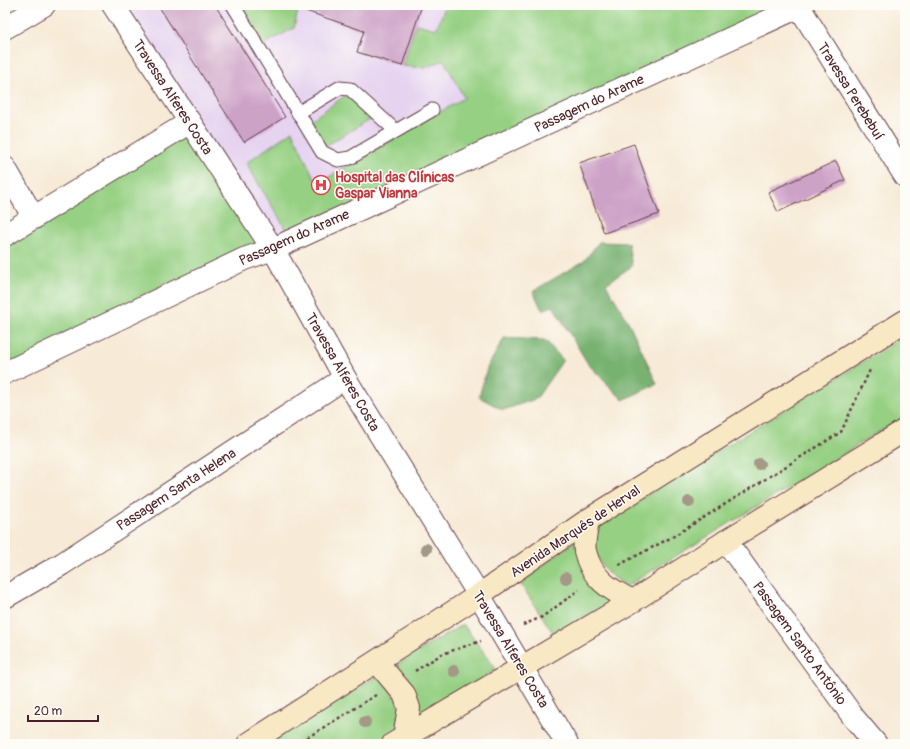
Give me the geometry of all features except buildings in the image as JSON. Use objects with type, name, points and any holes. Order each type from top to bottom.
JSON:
[{"type":"main road","name":"Avenida Marquês de Herval","points":[[248,744],[479,595],[588,520],[905,321]]},
{"type":"main road","points":[[399,741],[633,601],[726,541],[905,430]]},
{"type":"main road","points":[[588,520],[585,550],[596,578],[611,589],[633,601]]},
{"type":"main road","points":[[377,662],[404,694],[409,708],[399,741]]},
{"type":"street","points":[[5,28],[44,5]]},
{"type":"street","name":"Travessa Alferes Costa","points":[[113,5],[273,249],[345,378],[479,595],[567,744]]},
{"type":"street","name":"Travessa Perebebuí","points":[[800,6],[905,176]]},
{"type":"street","name":"Passagem do Arame","points":[[5,373],[244,259],[273,249],[800,6]]},
{"type":"street","points":[[5,235],[190,122]]},
{"type":"street","points":[[5,168],[34,218]]},
{"type":"street","name":"Passagem Santa Helena","points":[[5,597],[62,564],[345,378]]},
{"type":"street","name":"Passagem Santo Antônio","points":[[726,541],[854,718],[876,744]]},
{"type":"lane","points":[[233,5],[322,152],[338,160],[350,158],[432,110]]},
{"type":"lane","points":[[298,113],[339,88],[345,87],[350,89],[396,131]]},
{"type":"shaded area","name":"Hospital das Clínicas Gaspar Vianna","points":[[113,5],[798,5],[273,249]]},
{"type":"green space","points":[[242,5],[295,5],[298,10],[294,28],[263,45]]},
{"type":"green space","points":[[446,5],[790,5],[290,236],[246,163],[292,131],[317,184],[464,98],[444,60],[425,68],[402,66],[416,24],[436,29]]},
{"type":"green space","points":[[346,95],[372,118],[325,146],[311,120]]},
{"type":"green space","points":[[190,122],[273,249],[5,373],[5,235]]},
{"type":"green space","points":[[599,242],[628,243],[632,266],[606,284],[630,325],[657,384],[623,400],[588,364],[553,306],[542,310],[533,291],[584,261]]},
{"type":"green space","points":[[905,336],[905,416],[627,586],[613,577],[604,568],[592,542],[601,523]]},
{"type":"green space","points":[[504,338],[545,340],[563,360],[536,399],[503,410],[479,397],[487,368]]},
{"type":"green space","points":[[578,539],[619,599],[553,633],[520,583]]},
{"type":"green space","points":[[463,624],[496,669],[413,724],[388,670]]},
{"type":"green space","points":[[379,675],[402,707],[399,734],[382,744],[266,744]]},
{"type":"place","name":"Hospital das Clínicas Gaspar Vianna","points":[[321,185]]}]
